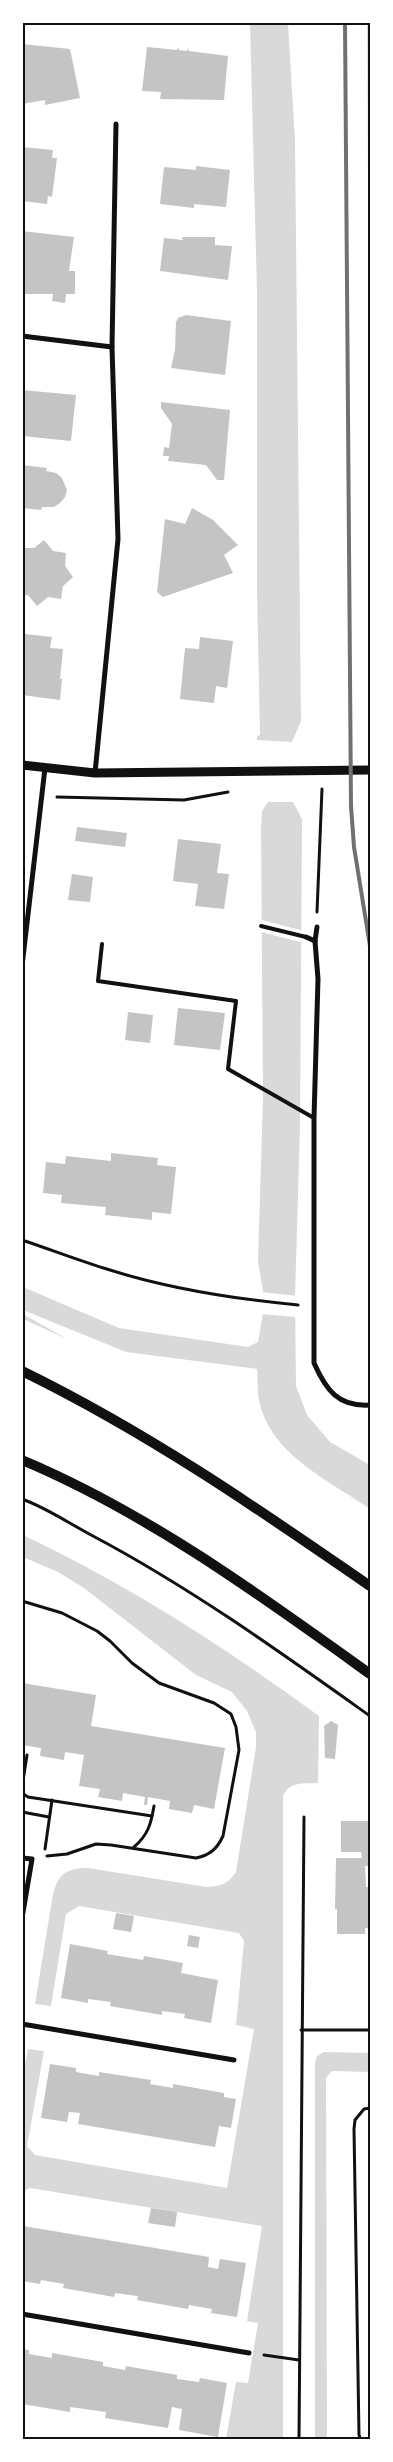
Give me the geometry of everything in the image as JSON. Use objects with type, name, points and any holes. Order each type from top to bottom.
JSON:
[{"type":"main road","points":[[22,1371],[92,1406],[145,1436],[217,1481],[370,1586]]},
{"type":"main road","points":[[22,1460],[150,1525],[271,1603],[370,1674]]},
{"type":"street","points":[[95,773],[118,540],[112,347],[116,124]]},
{"type":"street","points":[[22,336],[112,347]]},
{"type":"street","points":[[22,765],[95,773],[370,770]]},
{"type":"street","points":[[22,966],[45,768]]},
{"type":"street","points":[[317,927],[315,941],[318,979],[314,1118],[314,1364],[324,1386],[340,1400],[359,1406],[370,1405]]},
{"type":"street","points":[[306,937],[315,941]]},
{"type":"street","points":[[22,1858],[32,1859],[22,1918]]},
{"type":"street","points":[[22,2024],[234,2060]]},
{"type":"street","points":[[22,2314],[249,2353]]},
{"type":"lane","points":[[262,926],[306,937]]},
{"type":"lane","points":[[102,944],[98,981],[236,1001],[228,1069],[302,1113],[314,1118]]},
{"type":"path","points":[[317,927],[323,771]]},
{"type":"path","points":[[43,795],[76,799],[184,800],[236,791]]},
{"type":"path","points":[[22,1240],[111,1270],[161,1283],[256,1301],[303,1306]]},
{"type":"path","points":[[22,1499],[118,1549],[182,1588],[246,1628],[370,1716]]},
{"type":"path","points":[[22,1601],[62,1613],[97,1631],[132,1663],[159,1682],[220,1706],[234,1719],[239,1750],[222,1836],[216,1848],[205,1856],[196,1858],[96,1844],[67,1854],[44,1857],[52,1800]]},
{"type":"path","points":[[22,1786],[28,1755]]},
{"type":"path","points":[[22,1793],[28,1797],[152,1816]]},
{"type":"path","points":[[133,1848],[146,1835],[154,1806]]},
{"type":"path","points":[[22,1812],[50,1816]]},
{"type":"path","points":[[299,2440],[304,1816]]},
{"type":"path","points":[[301,2030],[370,2030]]},
{"type":"path","points":[[361,2440],[359,2435],[357,2379],[354,2129],[356,2120],[364,2109],[370,2108]]},
{"type":"path","points":[[249,2353],[299,2360]]},
{"type":"shaded area","points":[[250,23],[288,23],[295,141],[301,721],[292,742],[257,740],[257,736],[260,735],[257,588],[257,294]]},
{"type":"shaded area","points":[[367,23],[370,23],[370,498]]},
{"type":"shaded area","points":[[268,802],[293,802],[302,819],[300,1126],[295,1297],[296,1386],[307,1415],[330,1442],[370,1465],[370,1509],[303,1464],[275,1436],[265,1419],[259,1400],[257,1369],[126,1352],[23,1310],[23,1287],[119,1328],[248,1347],[258,1342],[263,1313],[263,1291],[258,1261],[263,1098],[261,829],[262,811]]},
{"type":"shaded area","points":[[23,1314],[67,1339],[23,1319]]},
{"type":"shaded area","points":[[23,1535],[100,1574],[175,1618],[319,1716],[318,1783],[293,1786],[283,1796],[283,2439],[226,2439],[236,2382],[248,2383],[258,2323],[247,2321],[262,2226],[30,2188],[23,2191],[22,2079],[28,2049],[44,2051],[27,2146],[35,2155],[227,2188],[254,2029],[236,2025],[244,1941],[239,1933],[79,1906],[66,1914],[51,2006],[35,2004],[53,1894],[55,1887],[64,1874],[74,1869],[88,1868],[207,1887],[224,1884],[233,1876],[236,1872],[256,1747],[256,1732],[247,1711],[232,1692],[196,1675],[84,1588],[58,1572],[23,1557]]},
{"type":"shaded area","points":[[324,2052],[370,2053],[370,2072],[332,2071],[326,2078],[327,2439],[315,2440],[315,2062],[317,2056]]},
{"type":"pier","points":[[262,920],[304,931],[304,943],[261,932]]},
{"type":"pier","points":[[260,1292],[298,1296],[298,1317],[260,1314]]},
{"type":"building","points":[[22,44],[70,49],[80,98],[45,105],[45,100],[22,104]]},
{"type":"building","points":[[147,47],[177,50],[178,47],[179,50],[187,51],[188,48],[189,51],[228,56],[224,100],[160,99],[161,92],[142,91]]},
{"type":"building","points":[[22,147],[53,150],[52,158],[57,158],[52,197],[48,196],[47,204],[22,201]]},
{"type":"building","points":[[196,166],[230,170],[226,207],[194,204],[194,208],[160,204],[164,167],[196,170]]},
{"type":"building","points":[[22,231],[74,237],[69,271],[75,271],[75,294],[66,294],[65,303],[52,301],[53,294],[22,294]]},
{"type":"building","points":[[182,237],[215,237],[215,245],[232,246],[228,280],[160,271],[164,238],[183,240]]},
{"type":"building","points":[[186,315],[231,321],[225,375],[171,368],[175,350],[176,322],[178,318]]},
{"type":"building","points":[[22,390],[76,395],[71,441],[22,436]]},
{"type":"building","points":[[161,402],[230,410],[224,480],[217,480],[206,465],[168,461],[169,456],[163,456],[164,447],[169,448],[172,424],[161,408]]},
{"type":"building","points":[[22,465],[47,468],[46,471],[56,473],[62,478],[67,490],[65,497],[60,503],[54,507],[42,507],[41,510],[22,508]]},
{"type":"building","points":[[192,508],[213,520],[238,545],[224,555],[233,573],[163,597],[157,592],[165,519],[185,524]]},
{"type":"building","points":[[44,540],[53,551],[66,553],[65,566],[73,577],[63,586],[61,599],[48,597],[37,606],[28,595],[22,595],[22,548],[34,548]]},
{"type":"building","points":[[25,634],[52,637],[50,648],[63,649],[60,700],[22,695],[22,645]]},
{"type":"building","points":[[200,637],[233,641],[227,688],[216,686],[214,703],[180,699],[185,648],[199,649]]},
{"type":"building","points":[[77,827],[127,833],[125,847],[75,841]]},
{"type":"building","points":[[178,839],[221,844],[217,873],[229,874],[224,909],[195,906],[198,884],[173,881]]},
{"type":"building","points":[[72,874],[93,877],[90,902],[68,900]]},
{"type":"building","points":[[178,1008],[225,1013],[220,1050],[174,1045]]},
{"type":"building","points":[[128,1012],[153,1015],[150,1043],[125,1040]]},
{"type":"building","points":[[111,1153],[158,1158],[157,1165],[176,1167],[171,1214],[152,1212],[152,1220],[105,1215],[106,1207],[61,1203],[62,1195],[43,1193],[46,1162],[65,1164],[66,1156],[111,1161]]},
{"type":"building","points":[[22,1683],[96,1695],[91,1726],[225,1748],[214,1809],[194,1805],[192,1813],[169,1809],[170,1801],[148,1797],[147,1805],[144,1805],[145,1797],[123,1793],[122,1801],[98,1797],[100,1789],[79,1786],[84,1755],[65,1752],[64,1760],[40,1756],[41,1748],[22,1745]]},
{"type":"building","points":[[331,1721],[338,1725],[335,1759],[325,1758],[324,1726]]},
{"type":"building","points":[[341,1821],[370,1821],[370,1866],[365,1866],[366,1887],[370,1887],[370,1928],[365,1928],[365,1934],[337,1934],[337,1909],[335,1909],[336,1858],[362,1858],[361,1852],[341,1852]]},
{"type":"building","points":[[116,1913],[134,1916],[131,1932],[113,1929]]},
{"type":"building","points":[[189,1935],[200,1937],[198,1948],[187,1946]]},
{"type":"building","points":[[70,1944],[108,1951],[107,1954],[143,1960],[144,1956],[183,1963],[181,1973],[218,1980],[211,2023],[184,2018],[185,2014],[162,2011],[162,2015],[110,2006],[111,2002],[88,1999],[88,2003],[61,1998]]},
{"type":"building","points":[[50,2064],[76,2068],[76,2072],[99,2076],[99,2072],[151,2080],[150,2084],[173,2088],[173,2084],[224,2093],[224,2097],[236,2099],[231,2128],[219,2126],[215,2147],[78,2124],[80,2113],[69,2112],[67,2122],[41,2118]]},
{"type":"building","points":[[151,2208],[177,2212],[175,2227],[148,2223]]},
{"type":"building","points":[[23,2226],[209,2257],[208,2267],[218,2269],[220,2259],[246,2263],[237,2317],[211,2313],[212,2309],[189,2305],[188,2309],[137,2300],[138,2296],[115,2293],[114,2297],[63,2288],[64,2284],[41,2280],[40,2284],[22,2281]]},
{"type":"building","points":[[22,2349],[29,2350],[29,2354],[52,2358],[52,2353],[103,2362],[103,2366],[125,2370],[126,2366],[177,2375],[177,2379],[199,2382],[200,2378],[227,2383],[218,2437],[179,2430],[182,2409],[172,2407],[168,2428],[105,2418],[106,2412],[70,2407],[70,2412],[22,2404]]},
{"type":"railway","points":[[345,22],[351,806],[354,847],[370,946]]}]
